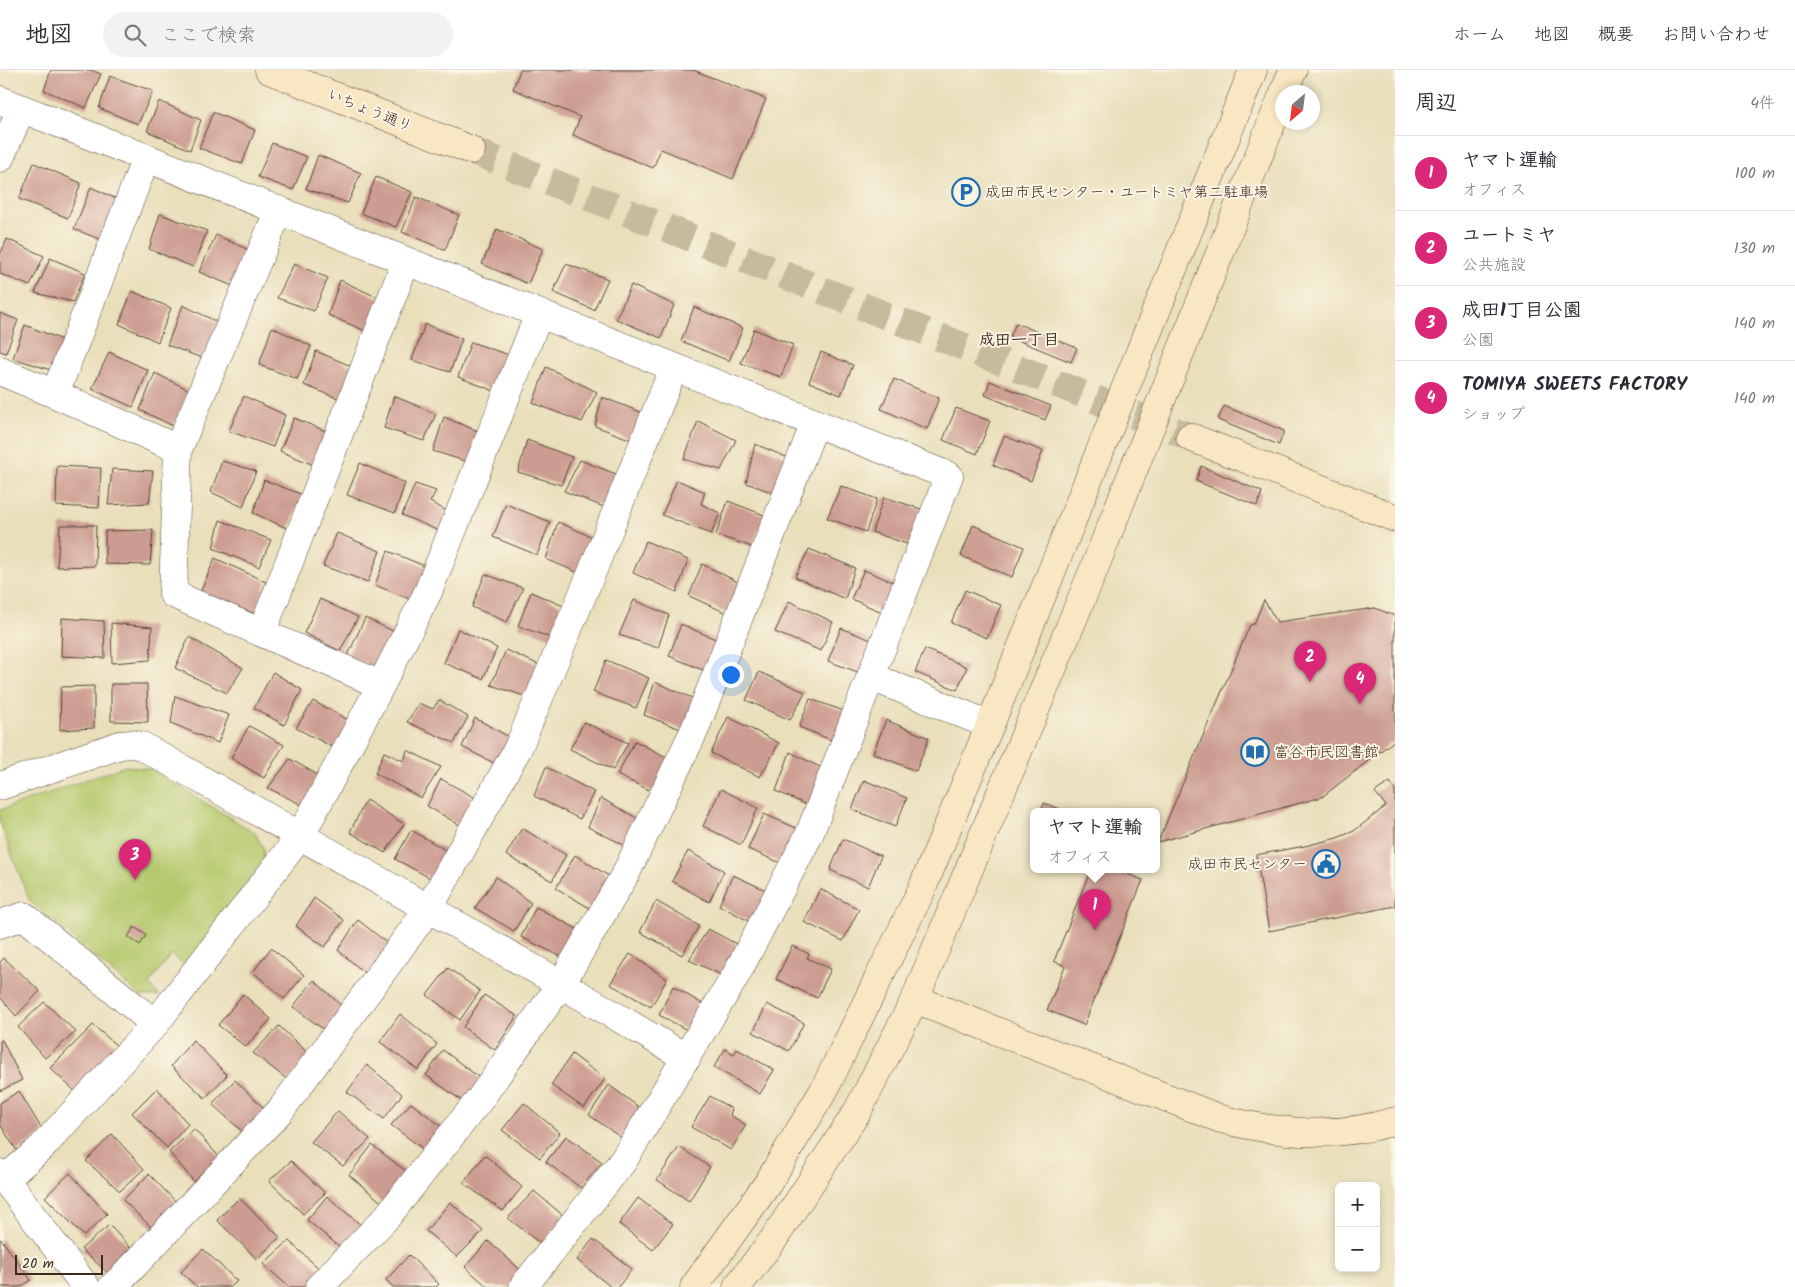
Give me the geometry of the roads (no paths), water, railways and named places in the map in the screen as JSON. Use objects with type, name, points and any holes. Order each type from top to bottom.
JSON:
[{"type":"street","name":"いちょう通り","points":[[269,70],[471,150]]},
{"type":"street","points":[[694,1287],[768,1183],[824,1090],[921,891],[990,725],[1252,70]]},
{"type":"street","points":[[1287,85],[1293,70]]},
{"type":"street","points":[[0,158],[11,104],[949,476],[872,677],[808,835],[736,975],[623,1161],[523,1287]]},
{"type":"street","points":[[737,1287],[773,1240],[857,1112],[914,999],[1096,564],[1275,115]]},
{"type":"street","points":[[55,394],[146,158]]},
{"type":"street","points":[[279,210],[178,449],[173,594],[381,685]]},
{"type":"street","points":[[262,632],[406,261]]},
{"type":"street","points":[[86,1287],[2,1176],[42,1147],[155,1024],[301,835],[428,592],[539,314]]},
{"type":"street","points":[[112,1287],[280,1111],[429,908],[518,748],[592,572],[674,367]]},
{"type":"street","points":[[0,371],[178,449]]},
{"type":"street","points":[[319,1287],[386,1218],[480,1099],[561,984],[626,873],[695,729],[815,423]]},
{"type":"street","points":[[1190,437],[1395,518]]},
{"type":"street","points":[[872,677],[990,725]]},
{"type":"street","points":[[0,786],[120,746],[132,744],[142,746],[429,908],[687,1058]]},
{"type":"street","points":[[0,924],[24,916],[155,1024]]},
{"type":"street","points":[[914,999],[1221,1119],[1254,1128],[1290,1133],[1330,1133],[1370,1129],[1395,1121]]},
{"type":"tunnel","points":[[471,150],[1190,437]]},
{"type":"place","name":"成田市民センター・ユートミヤ第二駐車場","points":[[966,192]]},
{"type":"place","name":"ユートミヤ","points":[[1310,682]]},
{"type":"place","name":"TOMIYA SWEETS FACTORY","points":[[1360,704]]},
{"type":"place","name":"富谷市民図書館","points":[[1255,752]]},
{"type":"place","name":"成田市民センター","points":[[1326,864]]},
{"type":"place","name":"成田1丁目公園","points":[[135,880]]},
{"type":"place","name":"ヤマト運輸","points":[[1095,930]]},
{"type":"district","name":"成田一丁目","points":[[1019,339]]}]
